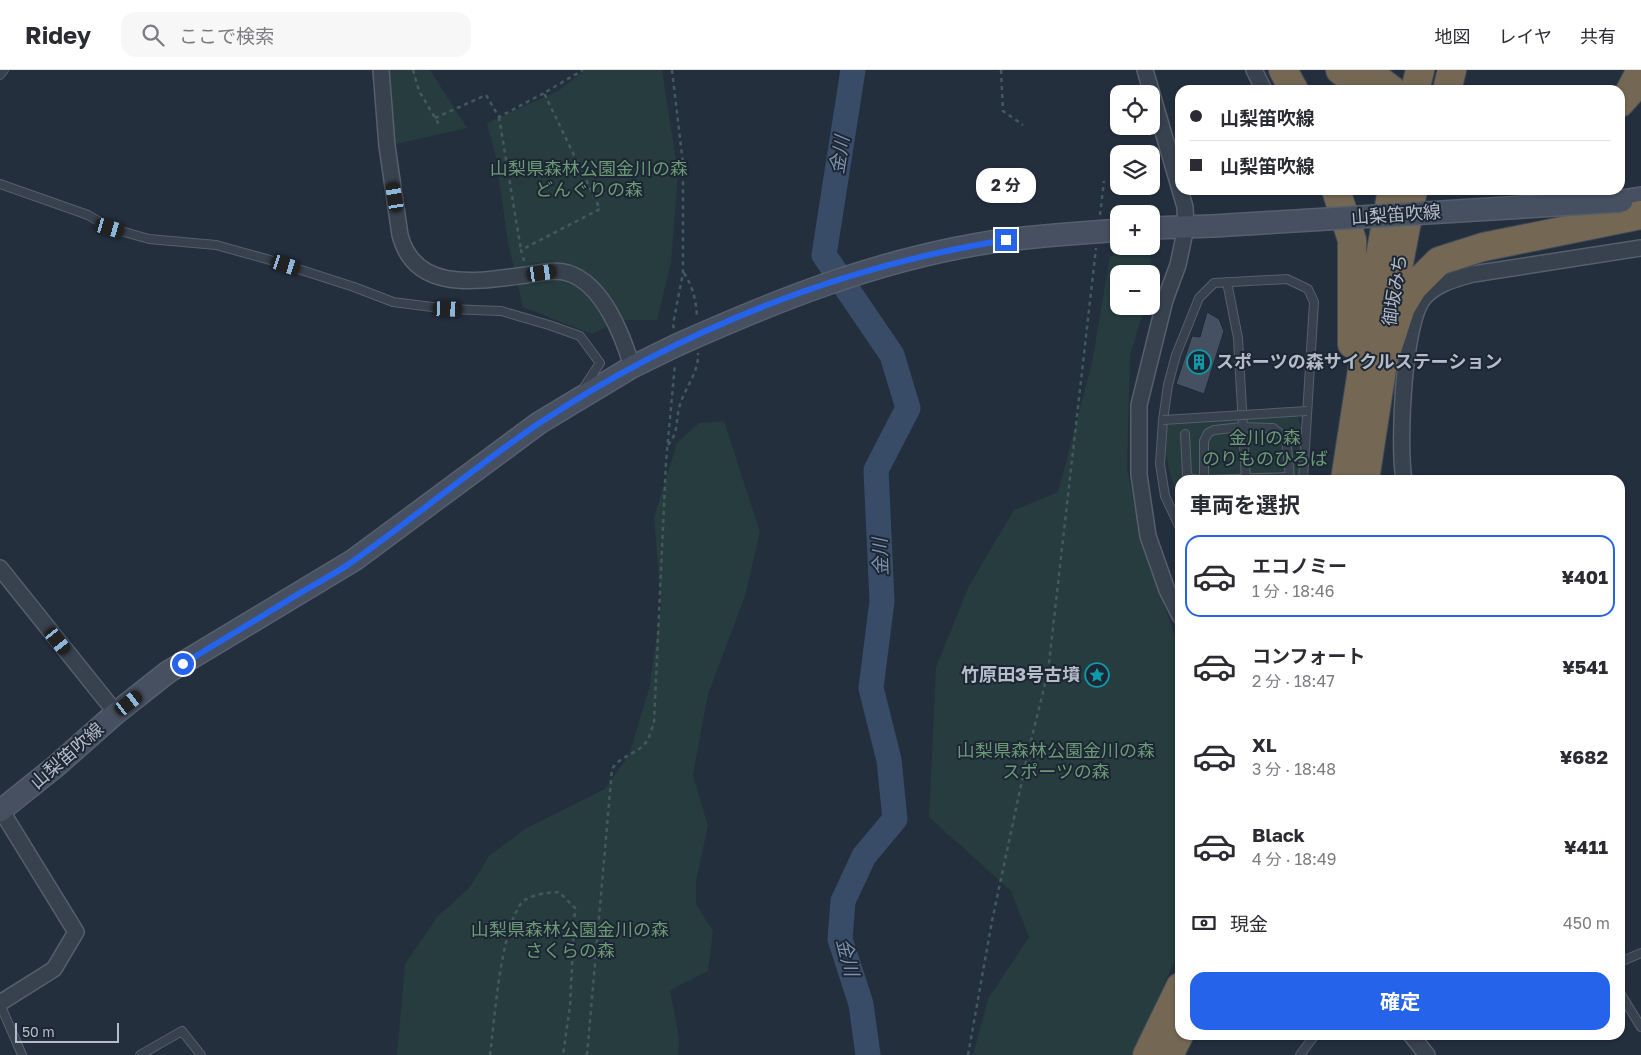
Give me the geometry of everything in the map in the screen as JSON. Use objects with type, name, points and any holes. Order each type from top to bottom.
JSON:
[{"type":"highway","points":[[1283,70],[1291,85]]},
{"type":"highway","points":[[1340,70],[1360,85]]},
{"type":"highway","points":[[1366,70],[1386,85]]},
{"type":"highway","points":[[1416,85],[1420,70]]},
{"type":"highway","points":[[1437,85],[1440,70]]},
{"type":"highway","points":[[1448,85],[1452,70]]},
{"type":"highway","points":[[1617,85],[1623,70]]},
{"type":"highway","points":[[1625,97],[1641,70]]},
{"type":"highway","points":[[1338,195],[1352,240],[1352,354],[1345,413],[1343,475]]},
{"type":"highway","name":"御坂みち","points":[[1344,475],[1391,195]]},
{"type":"highway","name":"御坂みち","points":[[1366,475],[1395,284],[1412,195]]},
{"type":"highway","points":[[1384,359],[1400,307],[1413,287],[1439,260],[1635,204]]},
{"type":"highway","points":[[1146,1055],[1175,997]]},
{"type":"highway","points":[[1170,1055],[1177,1040]]},
{"type":"main road","name":"山梨笛吹線","points":[[1160,228],[1635,204]]},
{"type":"main road","name":"山梨笛吹線","points":[[1,810],[55,768],[116,713],[168,672],[354,560],[499,452],[576,400],[632,368],[677,345],[796,294],[847,276],[921,256],[1020,238],[1110,231]]},
{"type":"street","points":[[381,70],[389,165],[404,248],[413,261],[434,276],[451,280],[556,271],[569,274],[587,285],[607,309],[623,338],[632,368]]},
{"type":"street","points":[[1145,70],[1175,174]]},
{"type":"street","points":[[1254,70],[1262,85]]},
{"type":"street","points":[[1175,606],[1167,590],[1148,536],[1138,475],[1138,405],[1165,300],[1178,265],[1186,227],[1185,208],[1181,195]]},
{"type":"street","points":[[1404,475],[1404,390],[1411,326],[1417,309],[1424,298],[1436,288],[1449,281],[1473,274],[1641,248]]},
{"type":"street","points":[[0,568],[116,713]]},
{"type":"street","points":[[0,1004],[54,969],[76,932],[1,810]]},
{"type":"street","points":[[1415,1040],[1427,1055]]},
{"type":"lane","points":[[0,74],[4,70]]},
{"type":"lane","points":[[0,184],[88,214],[110,228],[149,239],[216,245],[354,287],[393,302],[448,309],[501,311],[580,336],[600,363],[576,400]]},
{"type":"lane","points":[[1175,517],[1165,496],[1160,464],[1168,385],[1174,363],[1199,298],[1214,283],[1286,279],[1308,288],[1314,302],[1304,475]]},
{"type":"lane","points":[[1227,282],[1238,338],[1246,475]]},
{"type":"lane","points":[[1163,420],[1307,410]]},
{"type":"lane","points":[[1204,475],[1204,441],[1208,433],[1214,430],[1242,427],[1273,428],[1286,438],[1290,475]]},
{"type":"lane","points":[[1185,434],[1187,475]]},
{"type":"lane","points":[[1625,960],[1641,953]]},
{"type":"lane","points":[[1625,1001],[1641,1027]]},
{"type":"lane","points":[[0,1004],[22,1055]]},
{"type":"lane","points":[[140,1055],[182,1031],[201,1055]]},
{"type":"lane","points":[[1300,1055],[1311,1040]]},
{"type":"path","points":[[412,70],[419,91],[440,126]]},
{"type":"path","points":[[499,116],[583,70]]},
{"type":"path","points":[[587,1055],[612,769],[616,762],[642,746],[648,740],[654,722],[666,462],[677,345],[673,324],[683,272],[683,164],[672,70]]},
{"type":"path","points":[[1001,70],[1003,110],[1023,125]]},
{"type":"path","points":[[521,250],[600,209],[544,93]]},
{"type":"path","points":[[435,118],[486,95],[499,116],[521,250],[528,274]]},
{"type":"path","points":[[1099,221],[1104,181]]},
{"type":"path","points":[[968,1055],[996,902],[1027,757],[1048,672],[1097,240]]},
{"type":"path","points":[[490,1055],[508,932],[521,903],[544,892],[558,892],[575,908],[570,1006],[563,1055]]},
{"type":"green space","name":"山梨県森林公園金川の森 どんぐりの森","points":[[388,70],[430,70],[467,128],[387,146]]},
{"type":"green space","name":"山梨県森林公園金川の森 どんぐりの森","points":[[585,70],[662,70],[678,174],[671,263],[657,320],[620,320],[592,334],[523,307],[508,243],[496,158],[487,123],[558,91]]},
{"type":"green space","name":"山梨県森林公園金川の森 スポーツの森","points":[[1150,255],[1152,265],[1110,265],[1110,315],[1142,315],[1130,355],[1127,468],[1141,540],[1175,636],[1175,960],[1132,1055],[973,1055],[988,999],[1029,937],[1011,891],[929,817],[936,667],[969,586],[1014,510],[1058,492],[1092,363],[1110,256]]},
{"type":"green space","name":"金川の森 のりものひろば","points":[[1297,415],[1301,426],[1300,475],[1175,475],[1175,488],[1170,474],[1165,442],[1169,423]]},
{"type":"green space","name":"山梨県森林公園金川の森 さくらの森","points":[[724,421],[760,532],[745,596],[708,694],[693,775],[708,826],[696,881],[696,904],[713,931],[708,971],[670,990],[679,1038],[678,1055],[397,1055],[405,964],[437,917],[470,887],[489,856],[525,829],[605,789],[629,755],[649,689],[661,607],[654,517],[677,443],[699,423]]},
{"type":"building","name":"スポーツの森サイクルステーション","points":[[1207,312],[1219,319],[1224,331],[1204,394],[1176,384],[1192,336],[1200,337]]},
{"type":"waterway","name":"金川","points":[[853,70],[824,255],[892,355],[908,408],[876,470],[882,601],[871,688],[889,760],[895,819],[864,856],[843,901],[840,939],[861,1004],[868,1055]]},
{"type":"place","name":"スポーツの森サイクルステーション","points":[[1199,362]]},
{"type":"place","name":"竹原田3号古墳","points":[[1097,675]]},
{"type":"route","points":[[183,664],[354,560],[539,423],[632,368],[677,345],[734,320],[796,294],[847,276],[921,256],[1006,240]]}]
